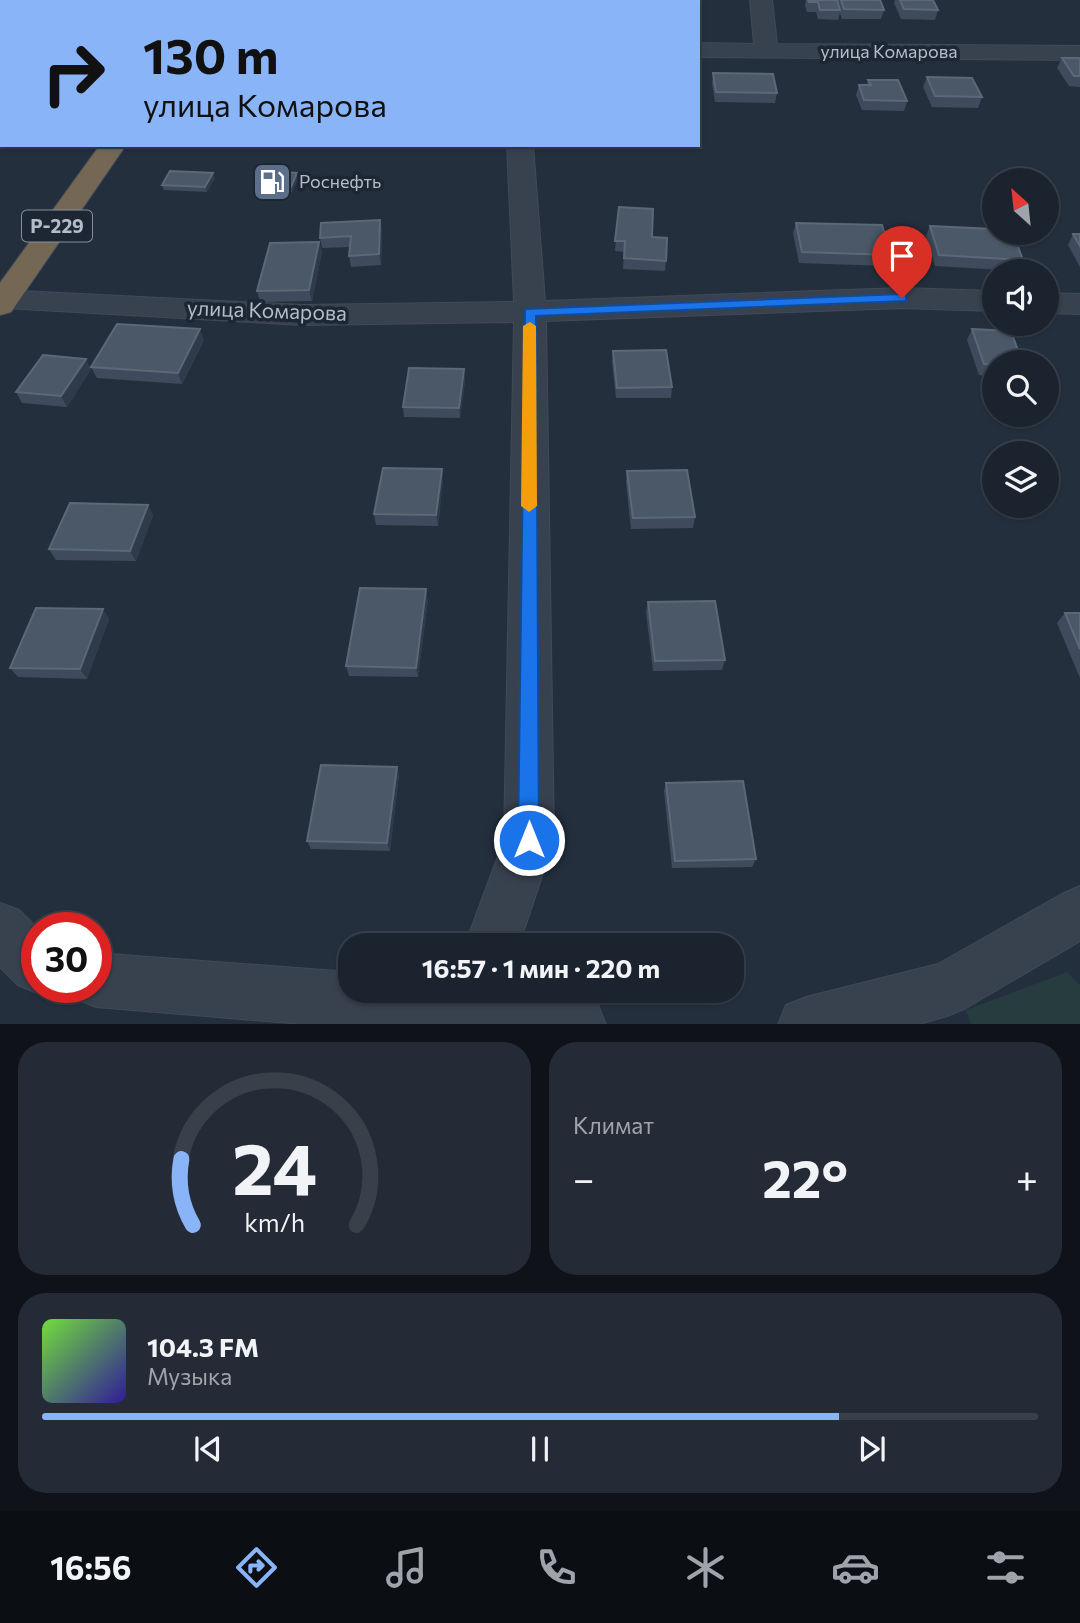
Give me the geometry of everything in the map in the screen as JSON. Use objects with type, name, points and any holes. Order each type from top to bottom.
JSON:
[{"type":"highway","name":"Р-229","points":[[3,301],[112,147]]},
{"type":"street","points":[[761,0],[766,51]]},
{"type":"street","name":"улица Комарова","points":[[700,50],[1080,53]]},
{"type":"street","points":[[496,933],[529,840],[530,312],[520,147]]},
{"type":"street","name":"улица Комарова","points":[[3,301],[303,315],[530,312],[902,298],[982,301]]},
{"type":"street","points":[[1059,303],[1080,304]]},
{"type":"street","points":[[806,1024],[947,989],[1080,912]]},
{"type":"street","points":[[0,929],[21,950]]},
{"type":"street","points":[[112,981],[482,1009],[578,1024]]},
{"type":"green space","points":[[1067,972],[1080,985],[1080,1024],[971,1024],[966,1010]]},
{"type":"building","points":[[808,0],[837,0],[840,10],[820,10],[818,2]]},
{"type":"building","points":[[841,0],[880,0],[884,10],[844,9]]},
{"type":"building","points":[[900,0],[933,0],[938,10],[904,9]]},
{"type":"building","points":[[1062,58],[1080,58],[1080,76],[1074,76]]},
{"type":"building","points":[[713,73],[773,74],[777,93],[716,92]]},
{"type":"building","points":[[927,77],[972,78],[982,97],[935,96]]},
{"type":"building","points":[[868,80],[898,80],[907,101],[864,100],[859,85],[871,85]]},
{"type":"building","points":[[170,171],[213,173],[205,187],[162,185]]},
{"type":"building","points":[[262,171],[297,173],[291,187],[255,185]]},
{"type":"building","points":[[619,207],[653,209],[652,237],[667,238],[666,261],[624,258],[625,241],[615,241]]},
{"type":"building","points":[[380,220],[379,254],[349,256],[351,236],[320,238],[321,223]]},
{"type":"building","points":[[796,223],[882,225],[891,255],[802,252]]},
{"type":"building","points":[[930,226],[982,228],[982,245],[1017,245],[1023,259],[1006,259],[939,255]]},
{"type":"building","points":[[1073,234],[1080,234],[1080,246]]},
{"type":"building","points":[[319,242],[309,290],[257,291],[270,243]]},
{"type":"building","points":[[117,324],[200,329],[178,373],[91,367]]},
{"type":"building","points":[[972,329],[982,330],[982,336],[1013,336],[1018,350],[982,350],[982,358]]},
{"type":"building","points":[[666,350],[672,387],[617,388],[613,351]]},
{"type":"building","points":[[43,355],[86,359],[61,396],[16,392]]},
{"type":"building","points":[[409,368],[464,369],[459,408],[403,407]]},
{"type":"building","points":[[383,468],[442,469],[436,515],[374,514]]},
{"type":"building","points":[[687,470],[695,517],[633,518],[627,471]]},
{"type":"building","points":[[70,503],[148,505],[130,551],[49,549]]},
{"type":"building","points":[[360,588],[426,589],[416,668],[346,666]]},
{"type":"building","points":[[715,601],[725,660],[655,661],[648,602]]},
{"type":"building","points":[[36,608],[103,609],[80,669],[10,668]]},
{"type":"building","points":[[1065,613],[1080,613],[1080,649]]},
{"type":"building","points":[[321,765],[397,767],[387,843],[307,841]]},
{"type":"building","points":[[743,781],[756,859],[675,861],[666,783]]},
{"type":"slow traffic","points":[[529,506],[530,326]]},
{"type":"place","name":"Роснефть","points":[[272,182]]},
{"type":"route","points":[[529,840],[530,312],[902,298]]}]
